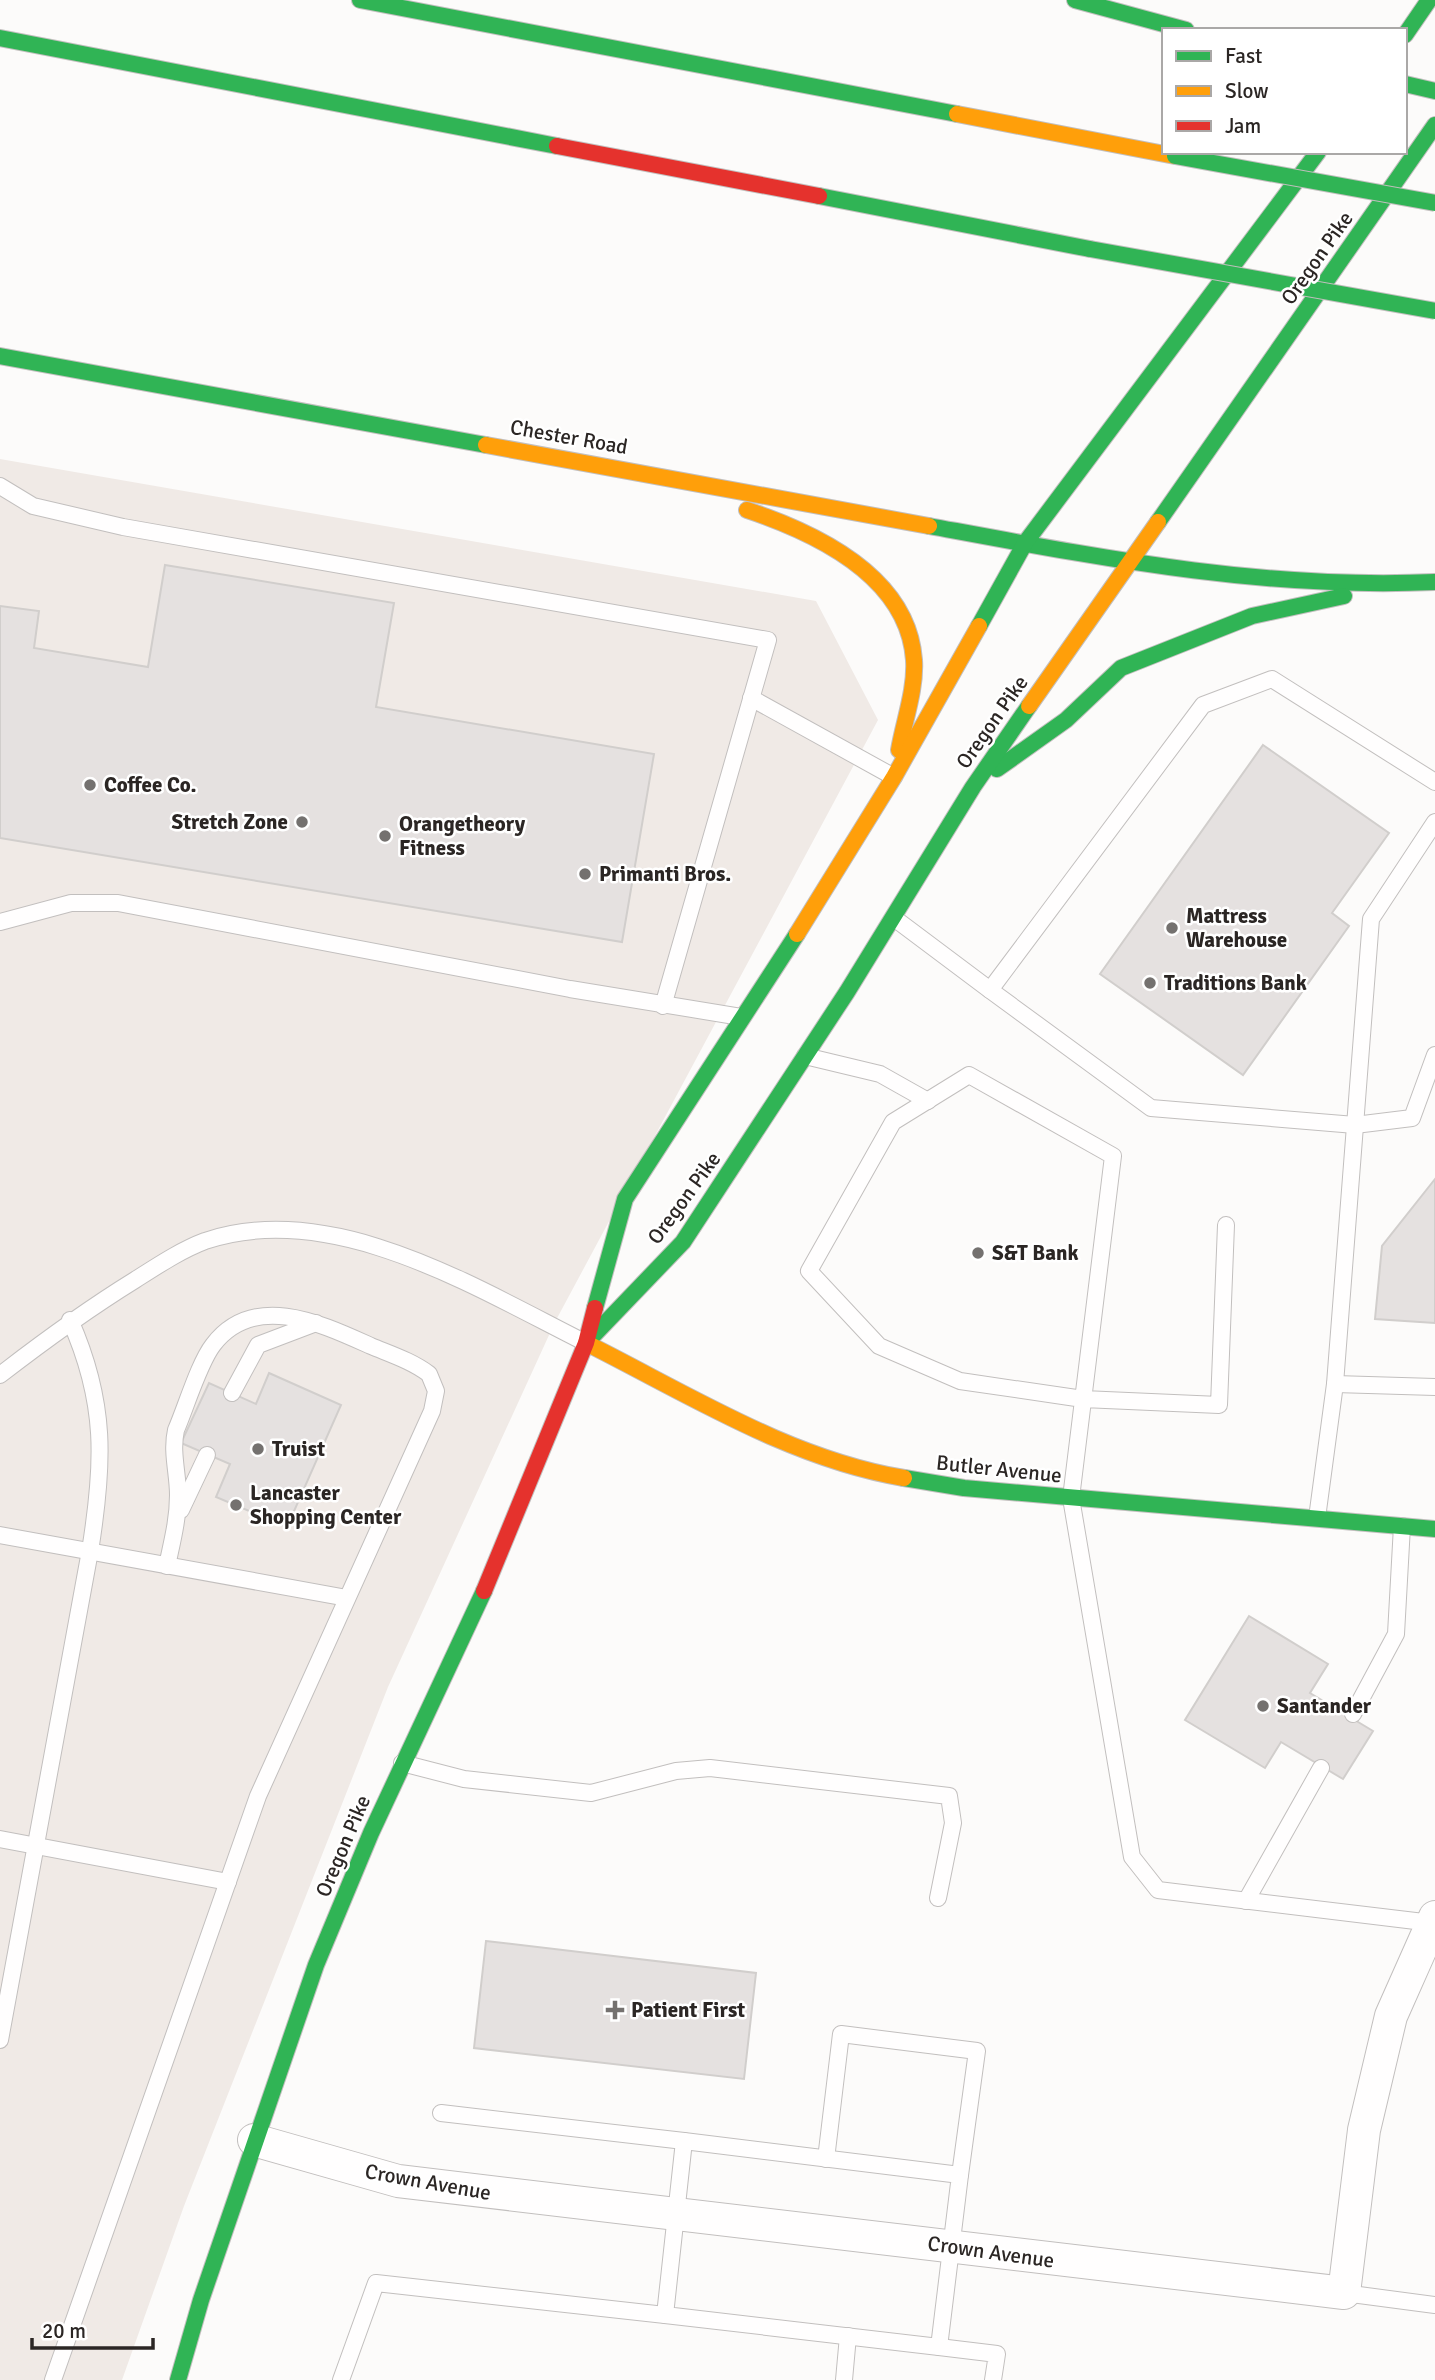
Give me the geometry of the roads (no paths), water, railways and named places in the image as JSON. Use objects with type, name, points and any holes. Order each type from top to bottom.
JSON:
[{"type":"main road","points":[[360,0],[1162,154]]},
{"type":"main road","points":[[1075,0],[1179,28]]},
{"type":"main road","points":[[1407,32],[1429,0]]},
{"type":"main road","points":[[0,38],[1090,249],[1435,311]]},
{"type":"main road","points":[[1407,84],[1435,91]]},
{"type":"main road","name":"Oregon Pike","points":[[586,1343],[683,1242],[894,918],[973,787],[1435,125]]},
{"type":"main road","points":[[1165,154],[1435,203]]},
{"type":"main road","name":"Oregon Pike","points":[[178,2380],[254,2140],[316,1965],[402,1763],[490,1578],[586,1343],[625,1199],[744,1018],[894,777],[1026,543],[1317,154]]},
{"type":"main road","name":"Chester Road","points":[[0,356],[588,461],[1129,563],[1209,574],[1412,584]]},
{"type":"main road","points":[[588,461],[692,491],[806,531],[849,558],[882,589],[905,623],[914,660],[894,777]]},
{"type":"main road","points":[[973,787],[1066,720],[1121,668],[1252,616],[1412,584],[1435,582]]},
{"type":"main road","name":"Butler Avenue","points":[[586,1343],[792,1446],[881,1474],[964,1489],[1435,1529]]},
{"type":"street","points":[[1344,2293],[1367,2117],[1391,2016],[1434,1920]]},
{"type":"street","name":"Crown Avenue","points":[[254,2140],[398,2181],[1344,2293]]},
{"type":"lane","points":[[0,486],[33,506],[123,527],[768,640],[663,1006]]},
{"type":"lane","points":[[990,990],[1203,705],[1272,679],[1435,782]]},
{"type":"lane","points":[[751,698],[894,777]]},
{"type":"lane","points":[[1317,1519],[1335,1384],[1371,919],[1435,822]]},
{"type":"lane","points":[[0,922],[71,903],[118,903],[663,1006],[744,1018]]},
{"type":"lane","points":[[894,918],[1152,1108],[1355,1125],[1412,1118],[1435,1055]]},
{"type":"lane","points":[[805,1056],[880,1074],[928,1101]]},
{"type":"lane","points":[[1226,1225],[1219,1405],[1083,1399],[960,1381],[879,1346],[809,1271],[893,1122],[969,1075],[1113,1156],[1103,1235],[1083,1399],[1071,1498],[1132,1857],[1158,1890],[1434,1920]]},
{"type":"lane","points":[[0,1374],[70,1320],[203,1242],[244,1231],[295,1230],[349,1239],[416,1261],[586,1343]]},
{"type":"lane","points":[[53,2380],[258,1796],[432,1411],[436,1391],[434,1383],[421,1368],[318,1322],[261,1315],[247,1319],[212,1346],[173,1443],[178,1474],[178,1517]]},
{"type":"lane","points":[[0,2040],[90,1551],[100,1475],[96,1391],[70,1320]]},
{"type":"lane","points":[[232,1393],[258,1345],[318,1322]]},
{"type":"lane","points":[[1335,1384],[1435,1387]]},
{"type":"lane","points":[[167,1566],[178,1517],[207,1455]]},
{"type":"lane","points":[[1353,1714],[1396,1634],[1402,1526]]},
{"type":"lane","points":[[0,1535],[347,1598]]},
{"type":"lane","points":[[402,1763],[464,1779],[591,1793],[676,1771],[710,1768],[949,1797],[953,1823],[938,1898]]},
{"type":"lane","points":[[1246,1901],[1321,1768]]},
{"type":"lane","points":[[0,1839],[228,1882]]},
{"type":"lane","points":[[826,2159],[841,2034],[976,2051],[939,2347]]},
{"type":"lane","points":[[440,2113],[960,2175]]},
{"type":"lane","points":[[665,2315],[684,2141]]},
{"type":"lane","points":[[341,2380],[376,2283],[997,2354],[993,2380]]},
{"type":"lane","points":[[1344,2293],[1435,2305]]},
{"type":"lane","points":[[844,2380],[848,2336]]},
{"type":"place","name":"Coffee Co.","points":[[90,785]]},
{"type":"place","name":"Stretch Zone","points":[[302,822]]},
{"type":"place","name":"Orangetheory Fitness","points":[[385,836]]},
{"type":"place","name":"Primanti Bros.","points":[[585,874]]},
{"type":"place","name":"Mattress Warehouse","points":[[1172,928]]},
{"type":"place","name":"Traditions Bank","points":[[1150,983]]},
{"type":"place","name":"S&T Bank","points":[[978,1253]]},
{"type":"place","name":"Truist","points":[[258,1449]]},
{"type":"place","name":"Lancaster Shopping Center","points":[[236,1505]]},
{"type":"place","name":"Santander","points":[[1263,1706]]},
{"type":"place","name":"Patient First","points":[[615,2010]]}]
